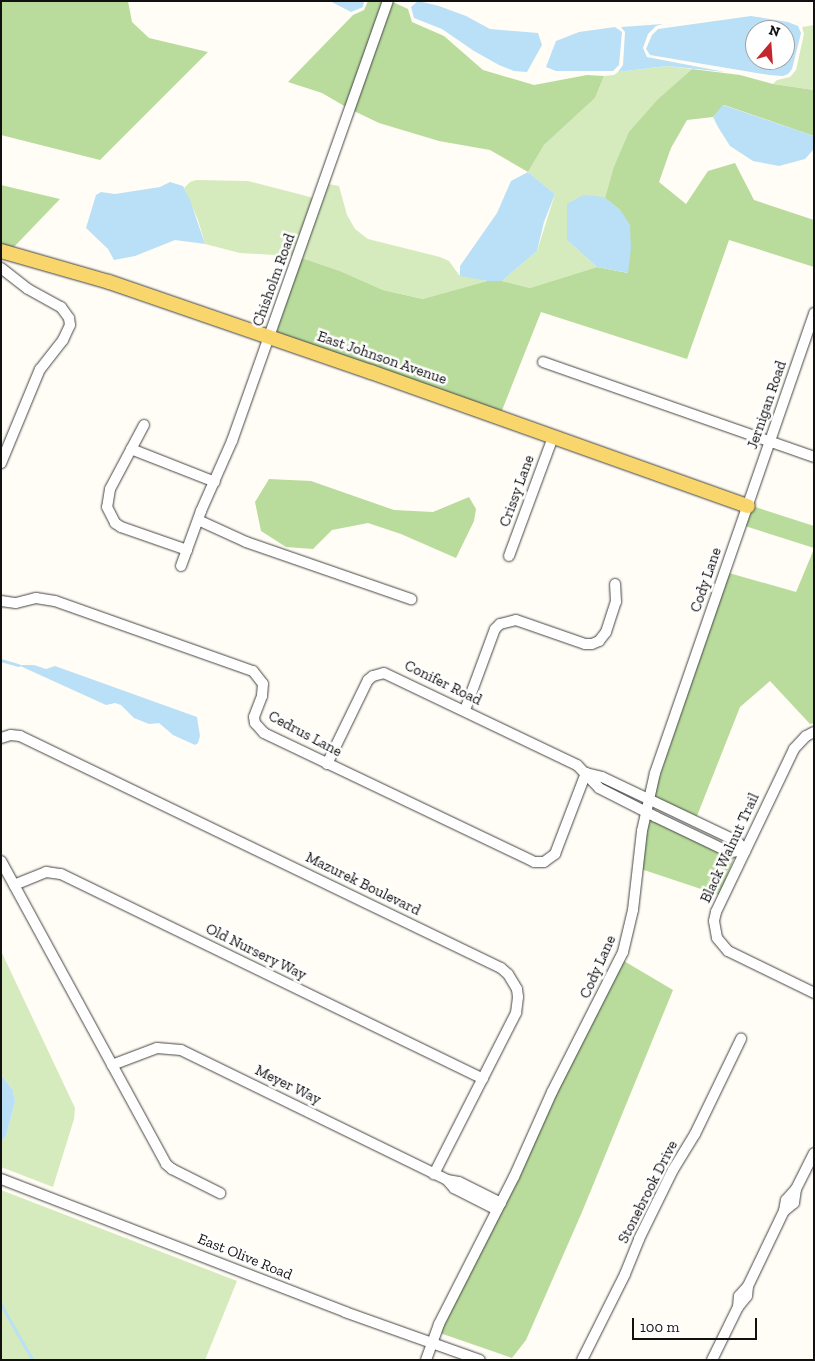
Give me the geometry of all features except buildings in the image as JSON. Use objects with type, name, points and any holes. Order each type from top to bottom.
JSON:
[{"type":"main road","name":"East Johnson Avenue","points":[[1,251],[109,282],[270,336],[748,506]]},
{"type":"street","name":"Chisholm Road","points":[[181,566],[270,336],[388,1]]},
{"type":"street","points":[[1,268],[28,289],[61,307],[69,318],[70,325],[63,340],[40,369],[1,463]]},
{"type":"street","name":"Jernigan Road","points":[[748,506],[814,314]]},
{"type":"street","points":[[543,362],[814,457]]},
{"type":"street","points":[[144,425],[108,497],[107,507],[110,516],[121,527],[187,550]]},
{"type":"street","name":"Crissy Lane","points":[[509,556],[553,437]]},
{"type":"street","points":[[131,449],[215,482]]},
{"type":"street","name":"Cody Lane","points":[[426,1360],[432,1343],[499,1207],[552,1092],[623,952],[633,910],[638,861],[648,799],[659,759],[748,506]]},
{"type":"street","points":[[198,520],[246,542],[411,599]]},
{"type":"street","points":[[464,710],[496,629],[500,624],[516,620],[585,644],[592,644],[599,641],[606,632],[616,602],[615,584]]},
{"type":"street","name":"Cedrus Lane","points":[[1,601],[16,603],[36,598],[55,601],[253,671],[263,684],[262,696],[254,717],[258,729],[534,862],[540,863],[550,859],[555,854],[586,773]]},
{"type":"street","name":"Conifer Road","points":[[328,764],[368,680],[378,674],[389,674],[578,765],[599,788],[729,852],[745,851]]},
{"type":"street","name":"Black Walnut Trail","points":[[814,732],[806,736],[794,748],[716,912],[714,921],[717,938],[728,951],[814,993]]},
{"type":"street","name":"Mazurek Boulevard","points":[[1,738],[11,734],[20,736],[501,968],[514,981],[518,1006],[434,1174]]},
{"type":"street","name":"Conifer Road","points":[[586,773],[602,777],[737,841],[745,851]]},
{"type":"street","points":[[1,861],[166,1164],[172,1169],[220,1193]]},
{"type":"street","name":"Old Nursery Way","points":[[14,885],[46,872],[61,874],[483,1078]]},
{"type":"street","name":"Stonebrook Drive","points":[[582,1360],[625,1274],[639,1239],[673,1170],[695,1134],[742,1039]]},
{"type":"street","name":"Meyer Way","points":[[112,1065],[157,1048],[174,1048],[434,1174],[447,1180],[459,1182],[499,1207]]},
{"type":"street","points":[[712,1360],[738,1307],[746,1300],[748,1286],[784,1211],[794,1203],[796,1189],[814,1153]]},
{"type":"street","name":"East Olive Road","points":[[1,1179],[317,1301],[480,1360]]},
{"type":"green space","points":[[1,1],[128,1],[132,22],[149,38],[208,52],[100,160],[1,135]]},
{"type":"green space","points":[[368,1],[384,1],[346,107],[322,93],[288,82],[353,15],[364,10]]},
{"type":"green space","points":[[393,2],[408,9],[412,22],[444,36],[483,70],[534,85],[587,75],[604,76],[595,98],[544,145],[528,172],[490,150],[439,141],[379,123],[354,111]]},
{"type":"green space","points":[[814,25],[814,90],[773,84],[777,80],[790,77],[796,70],[804,34],[802,27]]},
{"type":"green space","points":[[667,66],[692,69],[659,98],[613,169],[605,198],[567,240],[597,267],[530,288],[502,281],[537,251],[555,194],[528,172],[544,145],[595,98],[604,76],[614,75],[618,72]]},
{"type":"green space","points":[[692,69],[740,75],[773,84],[814,90],[814,136],[724,105],[713,117],[687,120],[671,148],[659,182],[686,204],[708,171],[735,163],[754,200],[814,220],[814,267],[729,240],[687,359],[541,312],[501,413],[276,333],[302,258],[340,271],[383,290],[423,299],[487,281],[502,281],[530,288],[597,267],[628,273],[621,211],[605,198],[613,169],[629,132],[659,98]]},
{"type":"green space","points":[[196,180],[248,181],[314,198],[294,256],[240,253],[205,244],[198,220],[184,188],[190,182]]},
{"type":"green space","points":[[328,184],[339,186],[347,215],[355,229],[368,239],[440,257],[449,261],[459,275],[487,281],[424,299],[383,290],[340,271],[302,258]]},
{"type":"green space","points":[[1,185],[60,199],[12,249],[1,246]]},
{"type":"green space","points":[[269,479],[311,481],[394,510],[433,512],[469,497],[476,509],[474,521],[456,558],[401,534],[368,523],[332,530],[313,549],[286,547],[261,531],[255,502]]},
{"type":"green space","points":[[752,506],[814,526],[814,548],[745,526]]},
{"type":"green space","points":[[814,549],[814,723],[810,724],[770,681],[740,707],[697,816],[653,796],[729,573],[796,592]]},
{"type":"green space","points":[[648,819],[727,856],[735,856],[719,895],[641,869]]},
{"type":"green space","points":[[1,951],[75,1108],[74,1119],[53,1187],[1,1167],[1,1142],[6,1136],[15,1102],[13,1090],[1,1075]]},
{"type":"green space","points":[[624,961],[673,990],[582,1212],[526,1340],[512,1358],[440,1333],[556,1094]]},
{"type":"green space","points":[[1,1190],[237,1281],[205,1360],[1,1360]]},
{"type":"water","points":[[330,1],[364,1],[363,7],[351,12]]},
{"type":"water","points":[[418,1],[466,16],[490,29],[538,33],[542,45],[527,72],[514,71],[474,51],[442,29],[414,18],[411,7]]},
{"type":"water","points":[[751,16],[776,20],[745,20],[745,70],[791,70],[783,76],[769,75],[650,55],[646,49],[652,35],[658,29]]},
{"type":"water","points":[[663,24],[656,26],[648,34],[643,48],[647,57],[725,72],[667,66],[618,72],[623,65],[625,32],[621,27]]},
{"type":"water","points":[[795,25],[798,26],[801,33],[795,57]]},
{"type":"water","points":[[615,27],[622,32],[619,65],[613,71],[556,71],[546,67],[556,41],[579,32]]},
{"type":"water","points":[[723,105],[814,136],[814,149],[805,159],[779,166],[753,161],[730,146],[718,127],[713,117]]},
{"type":"water","points":[[528,172],[555,194],[544,222],[537,251],[502,281],[487,281],[460,276],[460,266],[497,213],[511,181]]},
{"type":"water","points":[[170,182],[183,186],[190,200],[205,244],[175,240],[135,256],[114,260],[108,249],[86,228],[96,195],[101,192],[115,194],[160,187]]},
{"type":"water","points":[[583,195],[604,197],[621,211],[630,225],[631,248],[628,273],[597,267],[567,240],[567,204]]},
{"type":"water","points":[[18,665],[34,665],[46,669],[55,666],[197,717],[200,736],[198,743],[195,745],[173,735],[159,723],[149,724],[134,718],[121,705],[115,703],[106,705]]},
{"type":"water","points":[[1,1075],[13,1090],[15,1102],[6,1136],[1,1142]]},
{"type":"waterway","points":[[1,660],[18,665]]},
{"type":"waterway","points":[[1,1304],[33,1360]]}]
